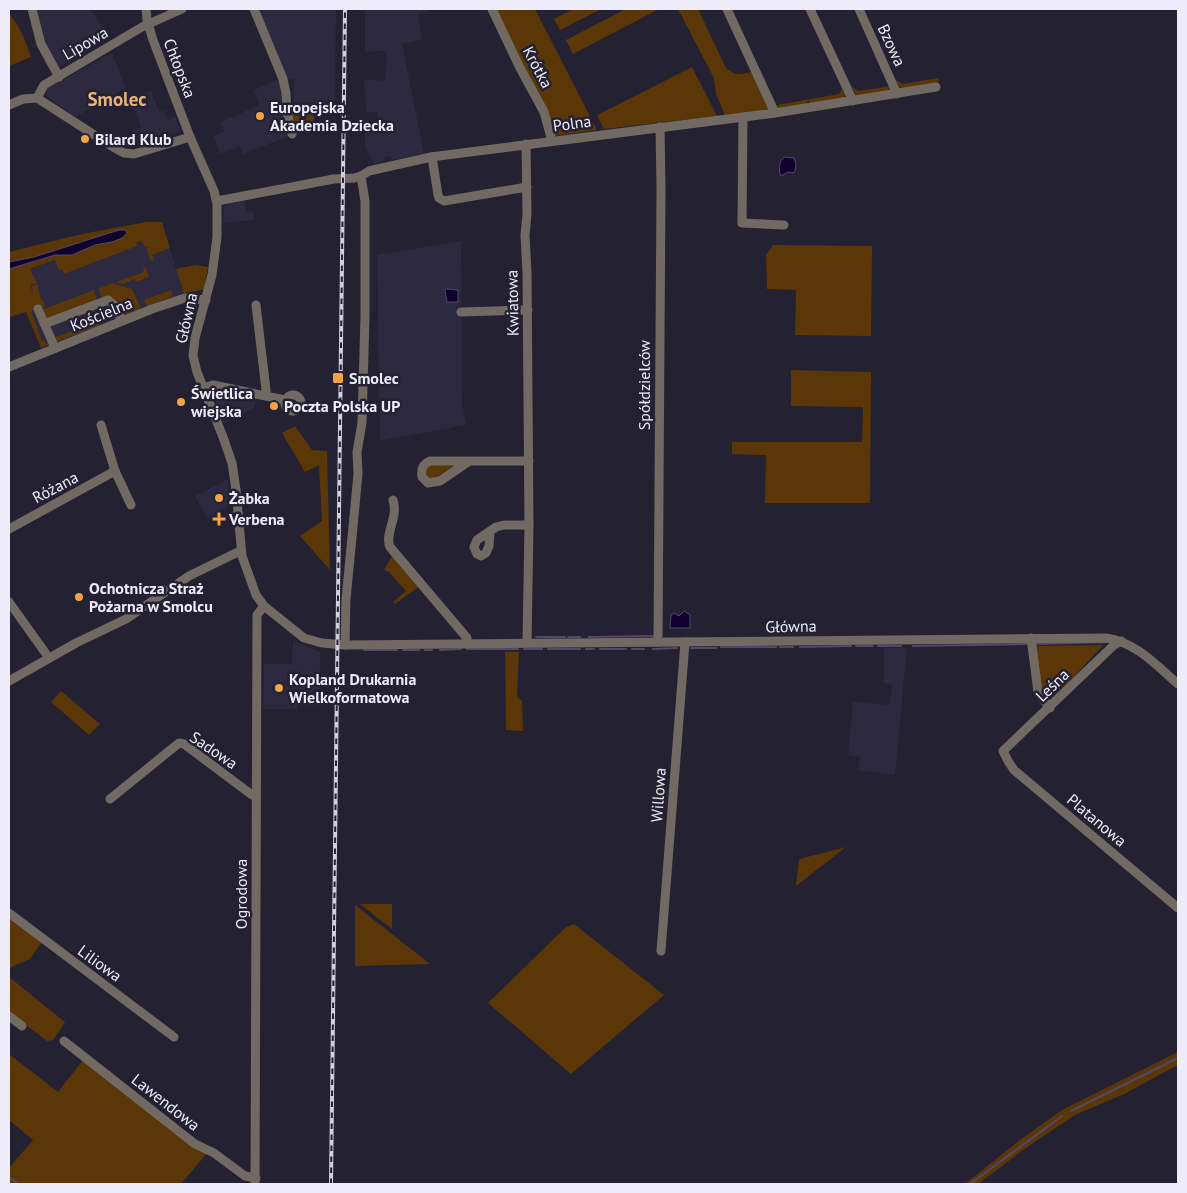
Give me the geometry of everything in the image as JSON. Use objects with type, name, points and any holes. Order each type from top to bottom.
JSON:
[{"type":"street","points":[[32,9],[41,44],[58,77]]},
{"type":"street","name":"Chłopska","points":[[146,9],[148,25],[190,137]]},
{"type":"street","name":"Lipowa","points":[[38,98],[44,85],[148,25],[182,9]]},
{"type":"street","points":[[254,9],[283,79],[292,134]]},
{"type":"street","name":"Krótka","points":[[492,9],[519,66],[544,112],[552,141]]},
{"type":"street","points":[[727,9],[775,113]]},
{"type":"street","points":[[810,9],[854,101]]},
{"type":"street","name":"Bzowa","points":[[859,9],[897,94]]},
{"type":"street","name":"Polna","points":[[216,201],[334,179],[361,176],[369,171],[432,157],[775,113],[936,87]]},
{"type":"street","points":[[9,105],[23,99],[38,98],[113,148],[124,153],[138,153],[190,137]]},
{"type":"street","points":[[742,117],[742,223],[784,224]]},
{"type":"street","name":"Spółdzielców","points":[[658,642],[660,127]]},
{"type":"street","name":"Główna","points":[[190,137],[216,201],[218,216],[216,246],[206,300],[193,351],[197,372],[223,437],[234,471],[240,551],[256,595],[264,606],[304,638],[322,643],[346,645],[1031,638],[1118,640]]},
{"type":"street","name":"Kwiatowa","points":[[526,144],[525,236],[528,310],[529,461],[527,643]]},
{"type":"street","points":[[432,157],[438,195],[444,201],[527,187]]},
{"type":"street","points":[[346,645],[346,599],[358,474],[357,452],[362,423],[365,316],[365,201],[361,176]]},
{"type":"street","name":"Kościelna","points":[[9,367],[179,300],[185,298],[206,300]]},
{"type":"street","points":[[44,324],[108,300],[115,306],[122,321]]},
{"type":"street","points":[[256,305],[266,395]]},
{"type":"street","points":[[38,310],[55,348]]},
{"type":"street","points":[[461,312],[528,310]]},
{"type":"street","points":[[203,388],[213,384],[285,400]]},
{"type":"street","points":[[101,425],[116,472],[131,505]]},
{"type":"street","points":[[468,462],[435,483],[428,483],[422,477],[422,469],[427,462],[529,461]]},
{"type":"street","name":"Różana","points":[[9,529],[116,472]]},
{"type":"street","points":[[393,500],[395,511],[388,540],[390,547],[467,638],[467,644]]},
{"type":"street","points":[[490,532],[496,527],[504,525],[529,525]]},
{"type":"street","points":[[9,681],[82,640],[126,619],[189,576],[240,551]]},
{"type":"street","points":[[9,602],[49,658]]},
{"type":"street","name":"Ogrodowa","points":[[255,1181],[257,615],[264,606]]},
{"type":"street","points":[[1031,638],[1038,692],[1050,708]]},
{"type":"street","points":[[1118,640],[1144,654],[1178,684]]},
{"type":"street","name":"Leśna","points":[[1003,750],[1050,708],[1118,640]]},
{"type":"street","name":"Willowa","points":[[661,951],[685,642]]},
{"type":"street","name":"Sadowa","points":[[110,799],[179,743],[184,744],[252,795],[256,795]]},
{"type":"street","name":"Platanowa","points":[[1003,750],[1014,770],[1178,908]]},
{"type":"street","name":"Liliowa","points":[[9,913],[174,1037]]},
{"type":"street","points":[[9,1016],[22,1026]]},
{"type":"street","name":"Lawendowa","points":[[64,1041],[195,1144],[214,1152],[245,1176],[255,1181]]},
{"type":"shaded area","points":[[36,9],[90,9],[109,37],[57,68],[43,40],[44,36]]},
{"type":"shaded area","points":[[258,9],[336,9],[335,107],[293,109],[294,79],[285,79]]},
{"type":"shaded area","points":[[365,9],[435,9],[418,14],[422,39],[402,44],[424,154],[393,160],[390,156],[385,157],[383,162],[374,164],[365,148],[365,130],[378,129],[377,112],[366,112],[364,79],[385,81],[387,59],[386,51],[365,52]]},
{"type":"shaded area","points":[[495,9],[535,9],[597,130],[554,136]]},
{"type":"shaded area","points":[[573,9],[601,9],[560,30],[554,19]]},
{"type":"shaded area","points":[[626,9],[659,9],[573,54],[566,40]]},
{"type":"shaded area","points":[[678,9],[698,9],[726,68],[739,74],[753,71],[769,109],[725,115],[716,94],[714,78]]},
{"type":"shaded area","points":[[9,14],[19,28],[31,57],[9,66]]},
{"type":"shaded area","points":[[112,53],[126,88],[75,117],[47,96],[47,88]]},
{"type":"shaded area","points":[[692,67],[717,116],[604,129],[597,115]]},
{"type":"shaded area","points":[[938,78],[939,85],[902,89],[896,80],[903,84]]},
{"type":"shaded area","name":"Europejska Akademia Dziecka","points":[[280,79],[282,109],[289,136],[243,154],[240,146],[220,154],[214,136],[224,131],[220,122],[260,105],[254,90]]},
{"type":"shaded area","points":[[890,86],[888,92],[857,97],[852,87],[859,91]]},
{"type":"shaded area","points":[[842,89],[846,99],[810,104],[809,101],[806,102],[807,105],[778,108],[777,105],[839,94]]},
{"type":"shaded area","points":[[151,90],[159,112],[164,110],[168,120],[175,117],[181,131],[139,147],[132,130],[141,127],[132,102]]},
{"type":"shaded area","points":[[293,109],[314,109],[314,125],[293,128],[291,112]]},
{"type":"shaded area","points":[[785,157],[794,158],[796,164],[795,171],[781,176],[781,160]]},
{"type":"shaded area","points":[[244,201],[246,213],[253,211],[254,220],[223,223],[224,205]]},
{"type":"shaded area","points":[[146,222],[162,222],[170,248],[152,255],[154,260],[151,261],[146,249],[152,246],[146,248],[141,241],[136,243],[137,246],[64,274],[62,269],[59,270],[55,260],[30,269],[37,283],[30,285],[33,294],[32,286],[37,284],[45,306],[31,311],[42,341],[44,340],[49,345],[41,348],[26,312],[9,317],[9,269],[55,255],[72,255],[95,245],[112,242],[104,236],[34,257],[9,262],[9,252],[82,234]]},
{"type":"shaded area","points":[[163,227],[184,294],[147,306],[41,348],[26,312],[9,317],[9,278],[55,260],[73,261]]},
{"type":"shaded area","points":[[119,230],[125,230],[127,233],[122,238],[112,242],[95,245],[72,255],[55,255],[9,269],[9,262],[34,257]]},
{"type":"shaded area","points":[[461,241],[462,402],[466,425],[380,441],[377,255]]},
{"type":"shaded area","points":[[773,245],[872,246],[871,336],[795,335],[796,290],[767,289],[766,255]]},
{"type":"shaded area","points":[[195,265],[208,267],[204,289],[184,294],[176,269]]},
{"type":"shaded area","points":[[145,267],[149,277],[136,282],[134,279],[124,284],[116,282],[144,272],[143,268]]},
{"type":"shaded area","points":[[112,283],[132,289],[141,308],[122,316],[102,298],[98,289]]},
{"type":"shaded area","points":[[446,289],[458,290],[458,302],[447,302]]},
{"type":"shaded area","points":[[94,290],[97,300],[48,319],[44,318],[41,310]]},
{"type":"shaded area","points":[[171,290],[173,296],[147,306],[144,300]]},
{"type":"shaded area","points":[[96,322],[100,325],[56,342],[56,337]]},
{"type":"shaded area","points":[[791,370],[871,372],[870,503],[765,503],[766,455],[732,454],[732,442],[862,442],[863,407],[791,406]]},
{"type":"shaded area","points":[[229,392],[233,393],[233,398],[243,400],[244,395],[256,397],[255,407],[224,424],[214,399]]},
{"type":"shaded area","points":[[295,426],[312,450],[327,451],[330,570],[300,536],[322,521],[319,465],[305,472],[282,433]]},
{"type":"shaded area","points":[[455,463],[456,467],[438,480],[428,481],[424,469],[428,465]]},
{"type":"shaded area","points":[[228,479],[230,505],[207,518],[195,496]]},
{"type":"shaded area","points":[[392,556],[421,585],[395,604],[393,602],[406,591],[389,572],[384,570]]},
{"type":"shaded area","points":[[684,611],[690,615],[690,628],[670,628],[671,615],[674,613],[679,616]]},
{"type":"shaded area","points":[[293,640],[320,652],[320,706],[297,706],[297,709],[263,709],[264,664],[292,664]]},
{"type":"shaded area","points":[[1103,645],[1068,683],[1054,694],[1044,692],[1040,682],[1035,646]]},
{"type":"shaded area","points":[[884,648],[907,648],[895,775],[858,770],[860,757],[848,755],[853,702],[890,705],[892,684],[884,683]]},
{"type":"shaded area","points":[[505,652],[519,652],[517,697],[522,701],[523,731],[506,730]]},
{"type":"shaded area","points":[[61,691],[100,724],[89,735],[51,702]]},
{"type":"shaded area","points":[[846,847],[796,886],[799,859]]},
{"type":"shaded area","points":[[360,904],[392,904],[392,929]]},
{"type":"shaded area","points":[[355,905],[430,964],[355,966]]},
{"type":"shaded area","points":[[9,917],[42,942],[30,959],[9,968]]},
{"type":"shaded area","points":[[574,924],[664,995],[571,1074],[488,1003],[565,928]]},
{"type":"shaded area","points":[[9,977],[65,1022],[53,1040],[47,1041],[9,1012]]},
{"type":"shaded area","points":[[1178,1052],[1178,1065],[1124,1094],[1075,1115],[1030,1145],[978,1184],[965,1184],[1020,1140],[1062,1110]]},
{"type":"shaded area","points":[[9,1054],[58,1092],[83,1060],[208,1152],[181,1184],[11,1184],[9,1183],[9,1168],[33,1140],[9,1120]]},
{"type":"waterway","points":[[589,637],[654,636]]},
{"type":"waterway","points":[[536,637],[565,637]]},
{"type":"waterway","points":[[568,637],[580,637]]},
{"type":"waterway","points":[[1037,644],[1108,642]]},
{"type":"waterway","points":[[913,646],[1028,644]]},
{"type":"waterway","points":[[800,647],[851,646]]},
{"type":"waterway","points":[[856,646],[873,646]]},
{"type":"waterway","points":[[878,646],[901,646]]},
{"type":"waterway","points":[[721,647],[776,647]]},
{"type":"waterway","points":[[780,647],[793,647]]},
{"type":"waterway","points":[[653,649],[677,648]]},
{"type":"waterway","points":[[691,648],[716,648]]},
{"type":"waterway","points":[[440,650],[461,649]]},
{"type":"waterway","points":[[467,649],[518,649]]},
{"type":"waterway","points":[[524,649],[542,649]]},
{"type":"waterway","points":[[548,649],[580,649]]},
{"type":"waterway","points":[[586,649],[594,649]]},
{"type":"waterway","points":[[600,649],[626,649]]},
{"type":"waterway","points":[[632,649],[644,649]]},
{"type":"waterway","points":[[364,650],[397,650]]},
{"type":"waterway","points":[[403,650],[419,650]]},
{"type":"waterway","points":[[425,650],[432,650]]},
{"type":"waterway","points":[[1071,1111],[1178,1058]]},
{"type":"waterway","points":[[970,1184],[1062,1116]]},
{"type":"waterway","points":[[9,1177],[18,1184]]},
{"type":"railway","points":[[331,1184],[345,9]]},
{"type":"place","name":"Europejska Akademia Dziecka","points":[[260,116]]},
{"type":"place","name":"Bilard Klub","points":[[85,139]]},
{"type":"place","name":"Smolec","points":[[338,378]]},
{"type":"place","name":"Świetlica wiejska","points":[[181,402]]},
{"type":"place","name":"Poczta Polska UP","points":[[274,406]]},
{"type":"place","name":"Żabka","points":[[219,498]]},
{"type":"place","name":"Verbena","points":[[219,519]]},
{"type":"place","name":"Ochotnicza Straż Pożarna w Smolcu","points":[[79,597]]},
{"type":"place","name":"Kopland Drukarnia Wielkoformatowa","points":[[279,688]]},
{"type":"district","name":"Smolec","points":[[117,99]]}]
